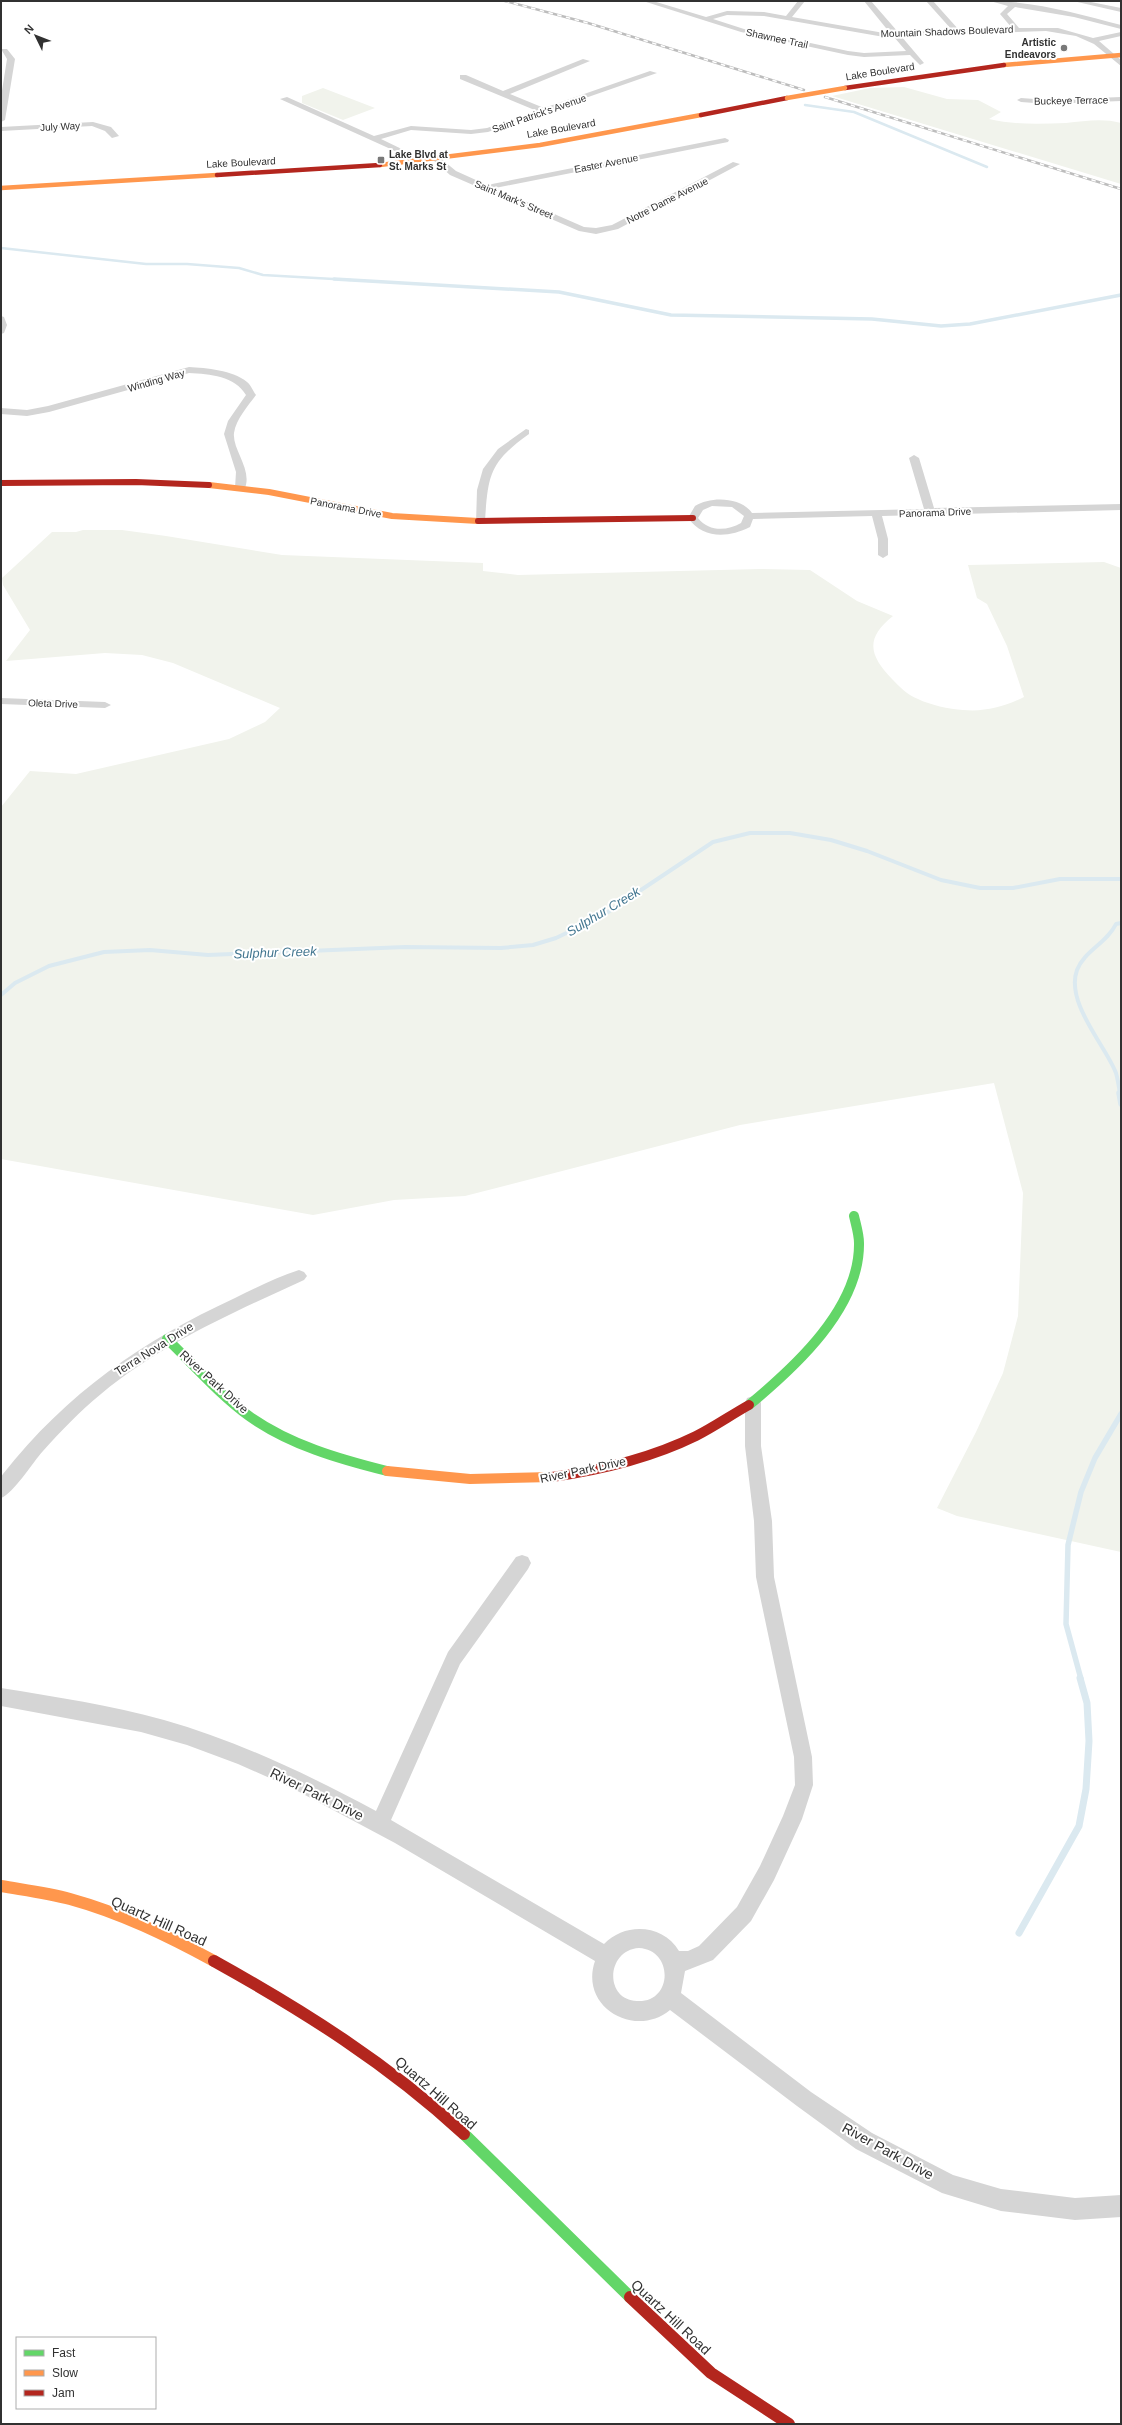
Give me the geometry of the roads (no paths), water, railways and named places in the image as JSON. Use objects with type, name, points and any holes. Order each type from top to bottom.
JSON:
[{"type":"street","name":"Shawnee Trail","points":[[646,1],[748,32],[859,55],[911,53]]},
{"type":"street","points":[[659,5],[667,1]]},
{"type":"street","points":[[789,16],[802,1]]},
{"type":"street","points":[[867,1],[897,34],[920,63]]},
{"type":"street","points":[[929,1],[958,33]]},
{"type":"street","points":[[993,1],[1090,18],[1121,27]]},
{"type":"street","points":[[1076,1],[1121,10]]},
{"type":"street","points":[[739,12],[740,4]]},
{"type":"street","points":[[1013,4],[1002,14],[1016,29]]},
{"type":"street","name":"Mountain Shadows Boulevard","points":[[707,20],[722,14],[739,12],[789,16],[874,33],[897,34],[958,33],[1040,28],[1069,32],[1094,40],[1117,55],[1121,64]]},
{"type":"street","points":[[1069,32],[1090,18]]},
{"type":"street","points":[[1094,40],[1121,34]]},
{"type":"street","points":[[1,120],[11,59],[4,51]]},
{"type":"street","name":"Lake Boulevard","points":[[1,188],[333,169],[413,162],[566,139],[845,88],[1002,65],[1117,55]]},
{"type":"street","points":[[503,94],[586,61]]},
{"type":"street","name":"Saint Patrick's Avenue","points":[[375,138],[411,128],[480,131],[653,74]]},
{"type":"street","points":[[463,77],[544,111]]},
{"type":"street","name":"Buckeye Terrace","points":[[1021,100],[1048,102],[1121,99]]},
{"type":"street","points":[[284,100],[398,149],[409,156],[413,162]]},
{"type":"street","name":"July Way","points":[[1,129],[93,124],[108,129],[115,136]]},
{"type":"street","name":"Easter Avenue","points":[[488,187],[725,140]]},
{"type":"street","name":"Saint Mark's Street","points":[[436,159],[453,173],[582,229],[596,231]]},
{"type":"street","name":"Notre Dame Avenue","points":[[596,231],[615,227],[736,164]]},
{"type":"street","points":[[1,319],[3,325],[1,330]]},
{"type":"street","name":"Winding Way","points":[[1,411],[27,413],[49,409],[189,370],[220,374],[244,384],[251,395],[233,421],[229,434],[240,472],[240,488]]},
{"type":"street","points":[[480,522],[486,470],[500,451],[526,432]]},
{"type":"street","points":[[914,458],[930,512]]},
{"type":"street","name":"Panorama Drive","points":[[1,483],[184,485],[240,488],[276,493],[407,518],[480,522],[692,518]]},
{"type":"street","points":[[716,503],[740,507],[748,516],[746,525],[740,529],[724,532],[706,529],[699,526],[692,518],[697,509],[716,503]]},
{"type":"street","name":"Panorama Drive","points":[[748,516],[1121,507]]},
{"type":"street","points":[[876,514],[883,539],[883,555]]},
{"type":"street","name":"Oleta Drive","points":[[1,701],[105,705]]},
{"type":"street","name":"River Park Drive","points":[[167,1339],[234,1403],[267,1426],[332,1456],[370,1468],[410,1475],[493,1481],[535,1480],[579,1474],[647,1457],[707,1430],[753,1402],[790,1371],[807,1354],[845,1299],[861,1253],[859,1231],[854,1216]]},
{"type":"street","name":"Terra Nova Drive","points":[[1,1491],[48,1433],[92,1392],[135,1357],[202,1319],[299,1276]]},
{"type":"street","points":[[674,1961],[674,1984],[669,1996],[662,2005],[651,2011],[640,2013],[628,2011],[617,2005],[609,1996],[604,1984],[603,1972],[606,1957],[621,1942],[632,1938],[644,1938],[655,1942],[674,1961],[688,1961],[706,1954],[744,1914],[767,1873],[792,1819],[804,1786],[803,1757],[765,1577],[763,1521],[753,1446],[753,1402]]},
{"type":"street","points":[[379,1825],[454,1658],[522,1563]]},
{"type":"street","name":"River Park Drive","points":[[1,1697],[96,1712],[188,1736],[308,1786],[379,1825],[606,1957]]},
{"type":"street","name":"Quartz Hill Road","points":[[1,1886],[70,1899],[147,1928],[223,1966],[333,2030],[399,2077],[438,2110],[670,2337],[712,2373],[789,2424]]},
{"type":"street","name":"River Park Drive","points":[[669,1996],[804,2099],[864,2141],[950,2185],[1001,2200],[1075,2209],[1121,2206]]},
{"type":"waterway","points":[[805,105],[854,112],[987,167]]},
{"type":"waterway","points":[[1,248],[146,264],[187,264],[239,268],[263,275],[351,280]]},
{"type":"waterway","points":[[334,279],[559,292],[671,315],[872,319],[941,326],[970,324],[1121,295]]},
{"type":"waterway","name":"Sulphur Creek","points":[[1,995],[15,983],[49,966],[104,952],[150,950],[208,955],[405,947],[501,948],[533,945],[556,938],[602,916],[713,842],[750,833],[790,833],[831,840],[867,851],[941,880],[980,888],[1013,888],[1060,879],[1121,879]]},
{"type":"waterway","points":[[1120,1094],[1116,1073],[1111,1062],[1081,1010],[1075,983],[1077,970],[1080,963],[1107,937],[1116,924],[1121,923]]},
{"type":"waterway","points":[[1119,1093],[1121,1104]]},
{"type":"waterway","points":[[1081,1679],[1066,1624],[1068,1545],[1081,1492],[1095,1458],[1121,1414]]},
{"type":"waterway","points":[[1019,1933],[1079,1826],[1086,1789],[1089,1741],[1087,1703],[1080,1678]]},
{"type":"railway","points":[[505,1],[588,23],[804,90]]},
{"type":"railway","points":[[825,97],[1121,189]]},
{"type":"place","name":"Artistic Endeavors","points":[[1064,48]]},
{"type":"place","name":"Lake Blvd at St. Marks St","points":[[381,160]]}]
